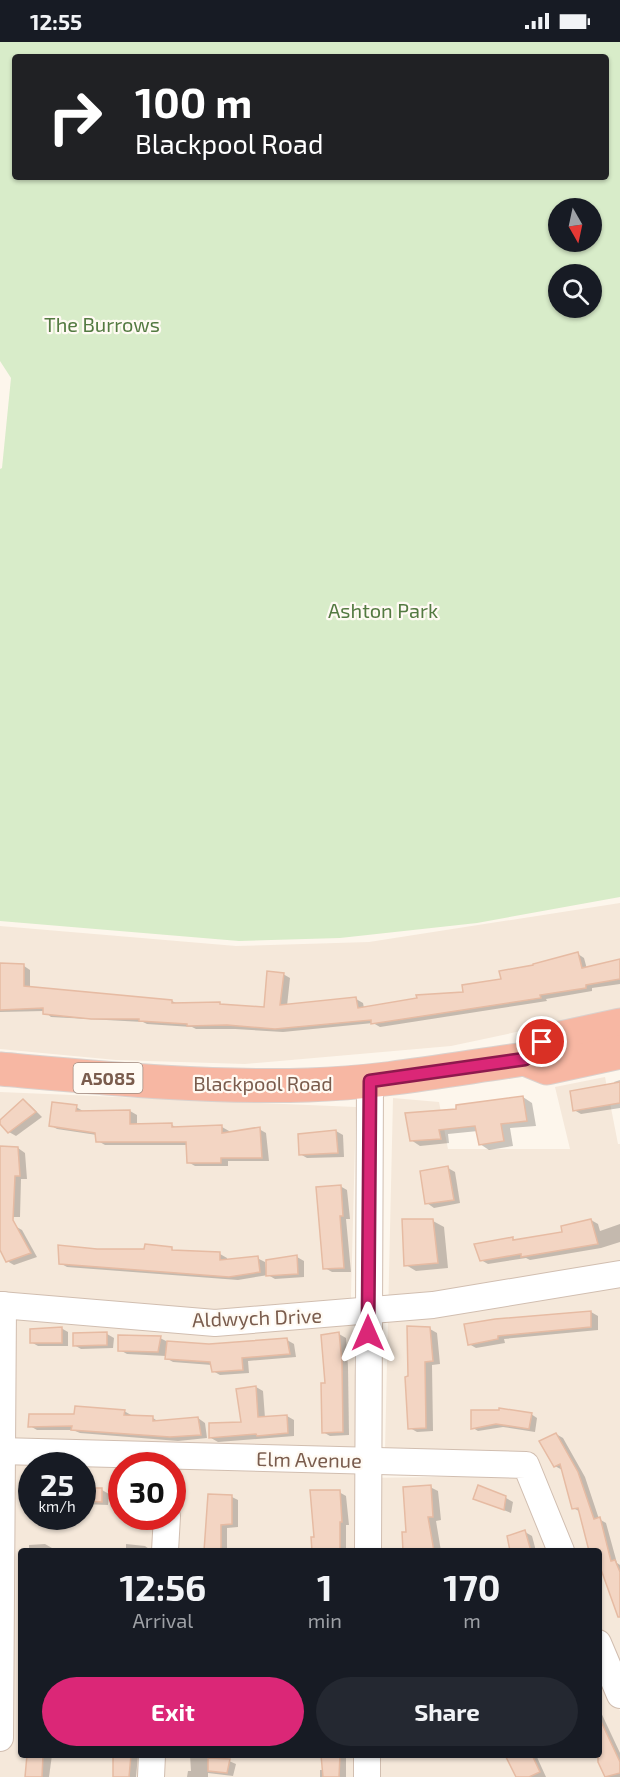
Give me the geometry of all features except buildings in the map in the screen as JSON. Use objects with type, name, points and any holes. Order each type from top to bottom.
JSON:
[{"type":"highway","points":[[525,1059],[542,1042],[620,1025]]},
{"type":"highway","name":"Blackpool Road","points":[[0,1069],[217,1086],[308,1085],[370,1081],[525,1059],[547,1068],[620,1052]]},
{"type":"street","points":[[368,1548],[370,1081]]},
{"type":"street","name":"Aldwych Drive","points":[[1,1305],[215,1323],[433,1305],[620,1274]]},
{"type":"street","points":[[0,1738],[1,1305]]},
{"type":"street","name":"Elm Avenue","points":[[1,1451],[108,1457]]},
{"type":"street","name":"Elm Avenue","points":[[186,1461],[368,1461],[525,1465],[560,1548]]},
{"type":"street","points":[[165,1548],[166,1530]]},
{"type":"street","points":[[602,1652],[620,1695]]},
{"type":"street","points":[[151,1777],[153,1758]]},
{"type":"street","points":[[367,1758],[367,1777]]},
{"type":"shaded area","points":[[620,903],[620,1010],[451,1046],[245,1064],[116,1060],[0,1049],[0,926],[236,946],[369,942]]},
{"type":"shaded area","points":[[605,1077],[618,1144],[620,1144],[620,1675],[602,1631],[602,1548],[566,1548],[522,1452],[385,1451],[393,1098],[439,1102],[448,1149],[570,1149],[555,1087]]},
{"type":"shaded area","points":[[0,1092],[356,1107],[351,1295],[360,1478],[518,1476],[549,1548],[18,1548],[18,1758],[602,1758],[602,1669],[620,1711],[620,1777],[0,1777]]},
{"type":"green space","name":"Ashton Park","points":[[0,42],[620,42],[620,897],[477,923],[340,938],[239,941],[0,921],[0,469],[2,468],[11,378],[0,361]]},
{"type":"route","points":[[368,1333],[370,1081],[525,1059],[542,1042]]},
{"type":"park label","name":"The Burrows","points":[[102,324]]}]
